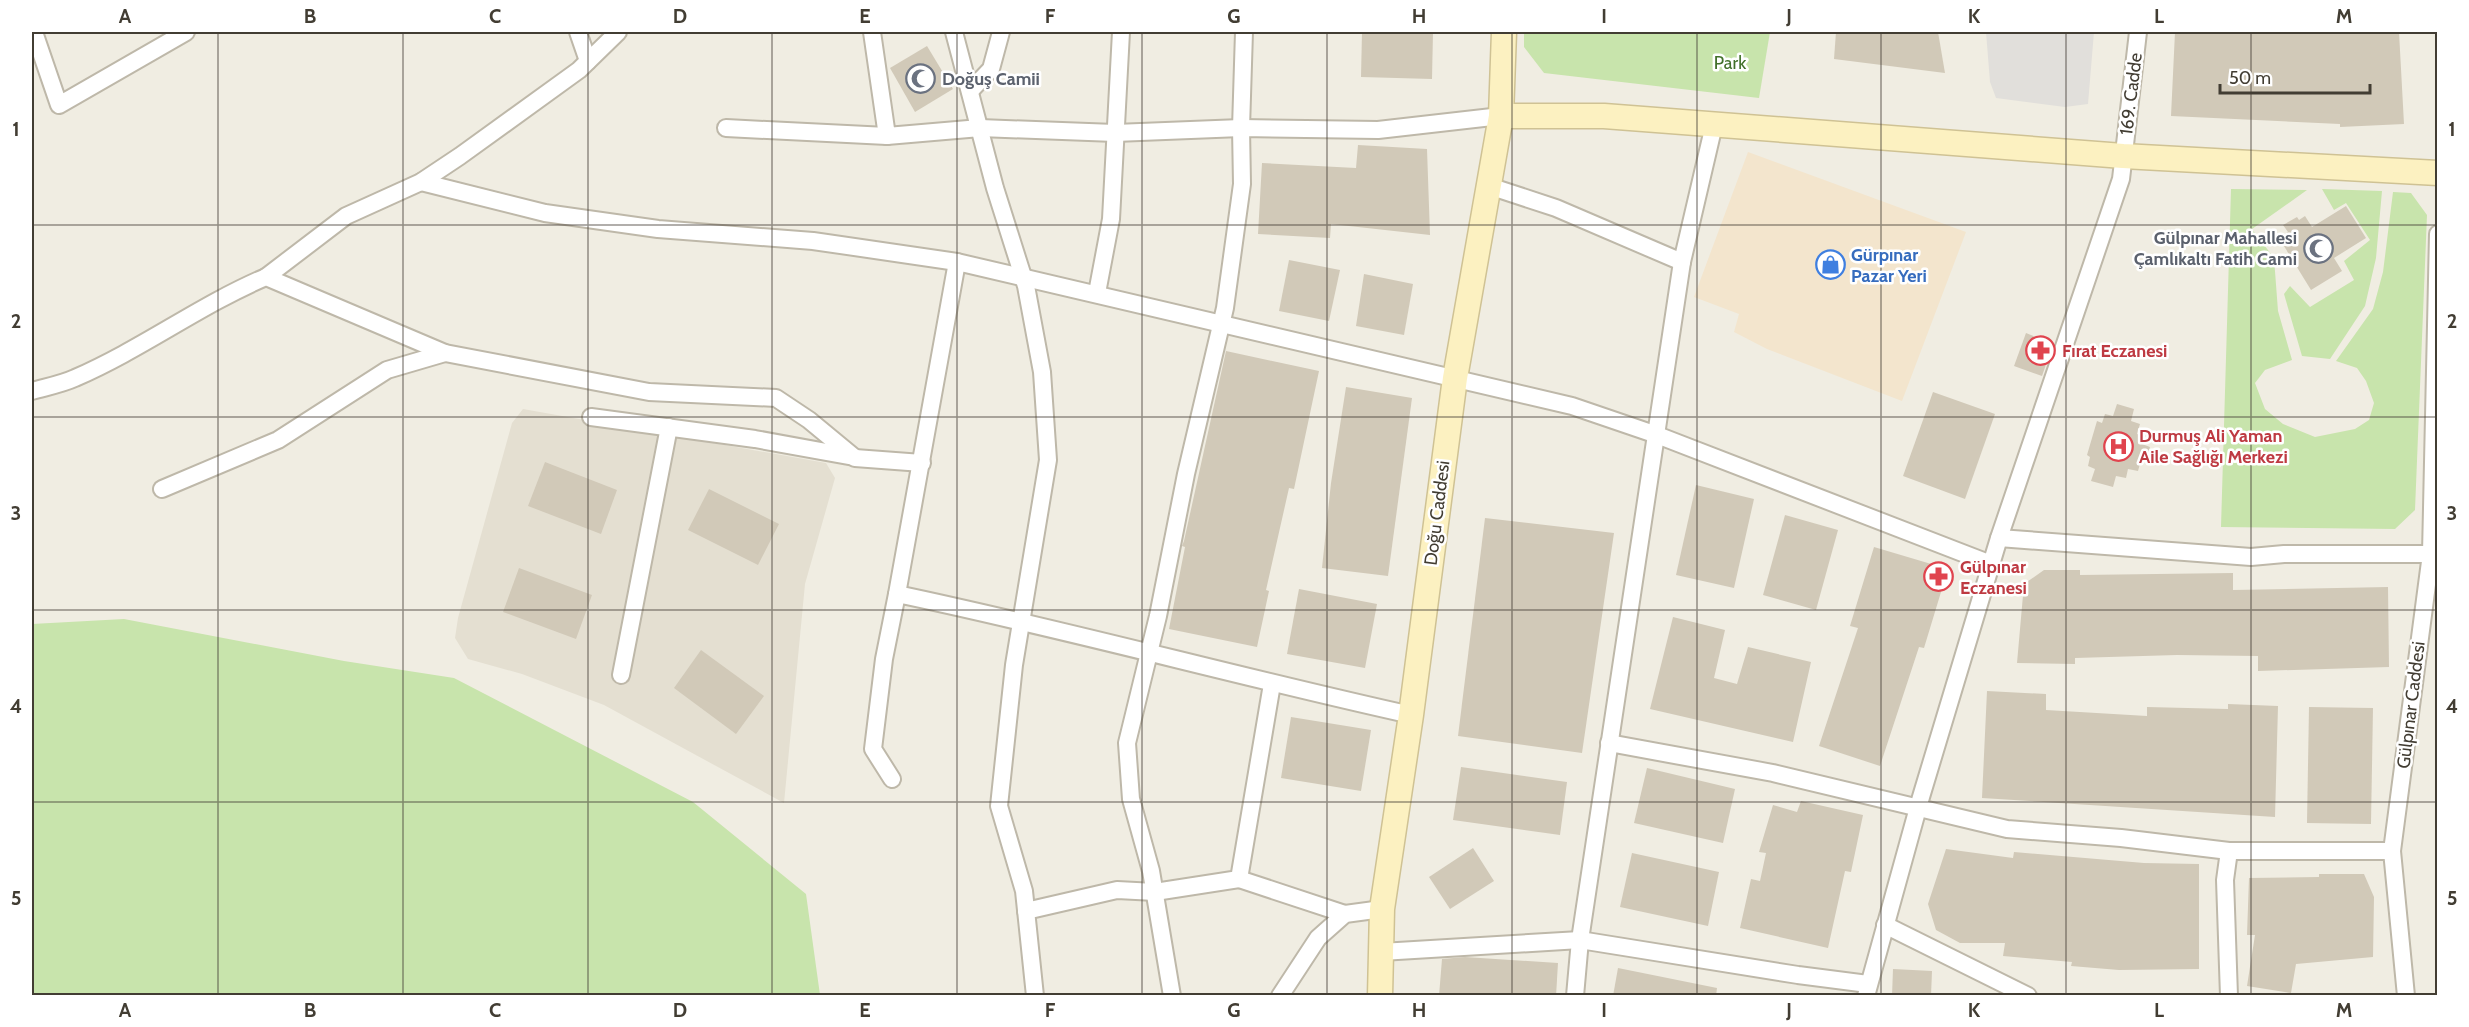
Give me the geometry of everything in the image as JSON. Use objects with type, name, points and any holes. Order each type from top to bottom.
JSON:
[{"type":"street","points":[[34,32],[59,105],[160,38],[186,32]]},
{"type":"street","points":[[578,32],[588,61]]},
{"type":"street","points":[[32,391],[74,379],[148,341],[229,293],[266,277],[346,216],[421,182],[588,61],[618,32]]},
{"type":"street","points":[[872,32],[886,136]]},
{"type":"street","points":[[954,32],[995,188],[1023,276],[1042,372],[1048,460],[1014,665],[999,806],[1024,891],[1035,996]]},
{"type":"street","points":[[970,91],[990,69],[1001,32]]},
{"type":"street","points":[[1097,293],[1111,219],[1120,32]]},
{"type":"street","points":[[1172,996],[1155,892],[1131,799],[1127,743],[1149,654],[1222,323],[1242,184],[1240,128],[1244,32]]},
{"type":"street","name":"Doğu Caddesi","points":[[1376,992],[1383,909],[1455,378],[1501,116],[1504,32]]},
{"type":"street","name":"169. Cadde","points":[[1867,990],[1918,808],[1999,538],[2121,179],[2138,32]]},
{"type":"street","points":[[726,128],[886,136],[980,128],[1115,133],[1240,128],[1377,130],[1501,116],[1604,116],[2123,156],[2438,173]]},
{"type":"street","points":[[1575,996],[1580,940],[1658,435],[1682,262],[1714,125]]},
{"type":"street","points":[[421,182],[545,213],[658,229],[813,241],[957,262],[1572,406],[1658,435],[1991,564]]},
{"type":"street","points":[[1489,186],[1556,208],[1682,262]]},
{"type":"street","name":"Gülpınar Caddesi","points":[[2406,996],[2392,851],[2434,554],[2438,234]]},
{"type":"street","points":[[892,778],[873,748],[884,659],[922,463],[957,262]]},
{"type":"street","points":[[266,277],[445,353],[649,392],[776,398],[809,420],[855,458]]},
{"type":"street","points":[[162,489],[278,440],[387,370],[445,353]]},
{"type":"street","points":[[591,417],[755,439],[855,458],[922,463]]},
{"type":"street","points":[[621,675],[669,427]]},
{"type":"street","points":[[1999,538],[2251,557],[2284,554],[2434,554]]},
{"type":"street","points":[[897,594],[1022,620],[1149,654],[1411,715]]},
{"type":"street","points":[[1239,879],[1272,684]]},
{"type":"street","points":[[1609,743],[1773,773],[2007,829],[2229,850],[2392,851]]},
{"type":"street","points":[[2229,850],[2225,880],[2229,996]]},
{"type":"street","points":[[1026,911],[1117,891],[1155,892],[1239,879],[1345,914],[1383,909]]},
{"type":"street","points":[[1280,996],[1318,938],[1345,914]]},
{"type":"street","points":[[1885,926],[2028,996]]},
{"type":"street","points":[[1381,952],[1580,940],[1798,975],[1867,990]]},
{"type":"shaded area","points":[[1986,32],[2094,32],[2088,104],[2065,107],[1996,98],[1990,82]]},
{"type":"shaded area","name":"Gürpınar Pazar Yeri","points":[[1748,152],[1966,232],[1902,401],[1767,349],[1734,332],[1739,314],[1694,297]]},
{"type":"shaded area","points":[[523,409],[826,463],[835,478],[805,584],[784,803],[604,705],[522,674],[468,659],[455,638],[458,618],[512,423]]},
{"type":"green space","name":"Park","points":[[1524,32],[1770,32],[1759,98],[1544,73],[1524,47]]},
{"type":"green space","points":[[2231,189],[2307,190],[2252,229],[2274,258],[2278,311],[2292,360],[2265,370],[2255,383],[2265,409],[2283,424],[2315,437],[2355,429],[2369,420],[2374,403],[2366,381],[2357,368],[2336,361],[2373,309],[2383,272],[2393,192],[2411,193],[2427,215],[2415,510],[2395,529],[2221,527]]},
{"type":"green space","points":[[2322,189],[2382,191],[2376,258],[2365,306],[2330,359],[2302,356],[2284,294],[2290,286],[2310,307],[2354,280],[2344,261],[2370,240],[2346,203],[2334,210]]},
{"type":"green space","points":[[124,619],[344,661],[454,678],[693,802],[806,894],[820,995],[32,995],[32,624]]},
{"type":"building","points":[[1362,32],[1433,32],[1432,79],[1361,77]]},
{"type":"building","points":[[1836,32],[1938,32],[1945,73],[1834,59]]},
{"type":"building","points":[[2175,32],[2399,32],[2404,124],[2340,127],[2340,124],[2171,116]]},
{"type":"building","name":"Doğuş Camii","points":[[927,46],[953,89],[915,112],[890,68]]},
{"type":"building","points":[[1358,145],[1427,149],[1430,235],[1331,224],[1330,238],[1258,234],[1262,163],[1356,168]]},
{"type":"building","name":"Gülpınar Mahallesi Çamlıkaltı Fatih Cami","points":[[2346,206],[2366,238],[2334,258],[2342,271],[2311,290],[2279,238],[2288,232],[2283,225],[2297,217],[2299,220],[2305,216],[2312,227]]},
{"type":"building","points":[[1289,260],[1340,270],[1329,321],[1279,311]]},
{"type":"building","points":[[1364,274],[1413,284],[1404,335],[1356,326]]},
{"type":"building","points":[[2026,333],[2053,344],[2042,376],[2014,366]]},
{"type":"building","points":[[1226,351],[1319,371],[1294,489],[1289,488],[1266,590],[1269,591],[1257,647],[1169,629],[1185,547],[1182,546]]},
{"type":"building","points":[[1346,387],[1412,398],[1388,576],[1322,568],[1331,483]]},
{"type":"building","points":[[1933,392],[1995,414],[1965,499],[1903,476]]},
{"type":"building","name":"Durmuş Ali Yaman Aile Sağlığı Merkezi","points":[[2117,404],[2134,409],[2131,421],[2140,424],[2137,434],[2144,436],[2142,444],[2150,447],[2146,460],[2141,460],[2138,471],[2128,469],[2126,478],[2116,476],[2113,487],[2091,481],[2095,469],[2088,466],[2090,457],[2087,455],[2097,421],[2102,423],[2105,414],[2113,416]]},
{"type":"building","points":[[545,462],[617,490],[601,534],[528,506]]},
{"type":"building","points":[[1696,485],[1754,499],[1734,588],[1676,575]]},
{"type":"building","points":[[709,489],[779,524],[758,565],[688,530]]},
{"type":"building","points":[[1785,515],[1838,530],[1816,610],[1763,595]]},
{"type":"building","points":[[1485,518],[1614,533],[1582,753],[1458,736]]},
{"type":"building","points":[[1874,547],[1948,569],[1924,648],[1919,647],[1880,766],[1819,746],[1858,628],[1850,626]]},
{"type":"building","points":[[519,568],[592,595],[576,639],[503,612]]},
{"type":"building","points":[[2044,570],[2080,570],[2080,575],[2233,573],[2233,590],[2388,587],[2389,667],[2258,671],[2258,656],[2177,655],[2075,658],[2075,664],[2017,663],[2024,584]]},
{"type":"building","points":[[1299,589],[1377,604],[1365,668],[1287,654]]},
{"type":"building","points":[[1673,617],[1725,630],[1714,678],[1737,684],[1748,647],[1811,662],[1793,742],[1650,709]]},
{"type":"building","points":[[701,650],[764,696],[736,734],[674,688]]},
{"type":"building","points":[[1987,691],[2046,694],[2046,710],[2147,716],[2147,707],[2228,709],[2228,704],[2278,706],[2275,817],[1982,798]]},
{"type":"building","points":[[2309,707],[2373,708],[2371,824],[2307,823]]},
{"type":"building","points":[[1291,717],[1371,730],[1361,791],[1281,778]]},
{"type":"building","points":[[1461,767],[1567,782],[1560,835],[1453,820]]},
{"type":"building","points":[[1647,768],[1735,789],[1723,843],[1634,823]]},
{"type":"building","points":[[1801,801],[1863,815],[1851,872],[1845,871],[1828,948],[1740,928],[1751,879],[1760,881],[1766,853],[1759,852],[1773,805],[1797,812]]},
{"type":"building","points":[[1473,848],[1494,881],[1450,909],[1429,877]]},
{"type":"building","points":[[1946,849],[2013,858],[2014,852],[2144,863],[2199,864],[2199,969],[2119,970],[2071,966],[2072,962],[2003,956],[2005,943],[1960,943],[1936,930],[1928,904]]},
{"type":"building","points":[[1632,853],[1719,872],[1708,926],[1620,907]]},
{"type":"building","points":[[2319,874],[2364,874],[2374,897],[2373,957],[2296,964],[2291,993],[2247,986],[2255,935],[2247,935],[2249,878],[2319,877]]},
{"type":"building","points":[[1465,957],[1558,963],[1556,996],[1439,996],[1442,959]]},
{"type":"building","points":[[1618,968],[1717,988],[1716,996],[1613,996]]},
{"type":"building","points":[[1893,969],[1932,971],[1931,996],[1892,996]]},
{"type":"place","name":"Doğuş Camii","points":[[921,79]]},
{"type":"place","name":"Gülpınar Mahallesi Çamlıkaltı Fatih Cami","points":[[2318,248]]},
{"type":"place","name":"Gürpınar Pazar Yeri","points":[[1830,265]]},
{"type":"place","name":"Fırat Eczanesi","points":[[2041,351]]},
{"type":"place","name":"Durmuş Ali Yaman Aile Sağlığı Merkezi","points":[[2118,446]]},
{"type":"place","name":"Gülpınar Eczanesi","points":[[1939,577]]}]
